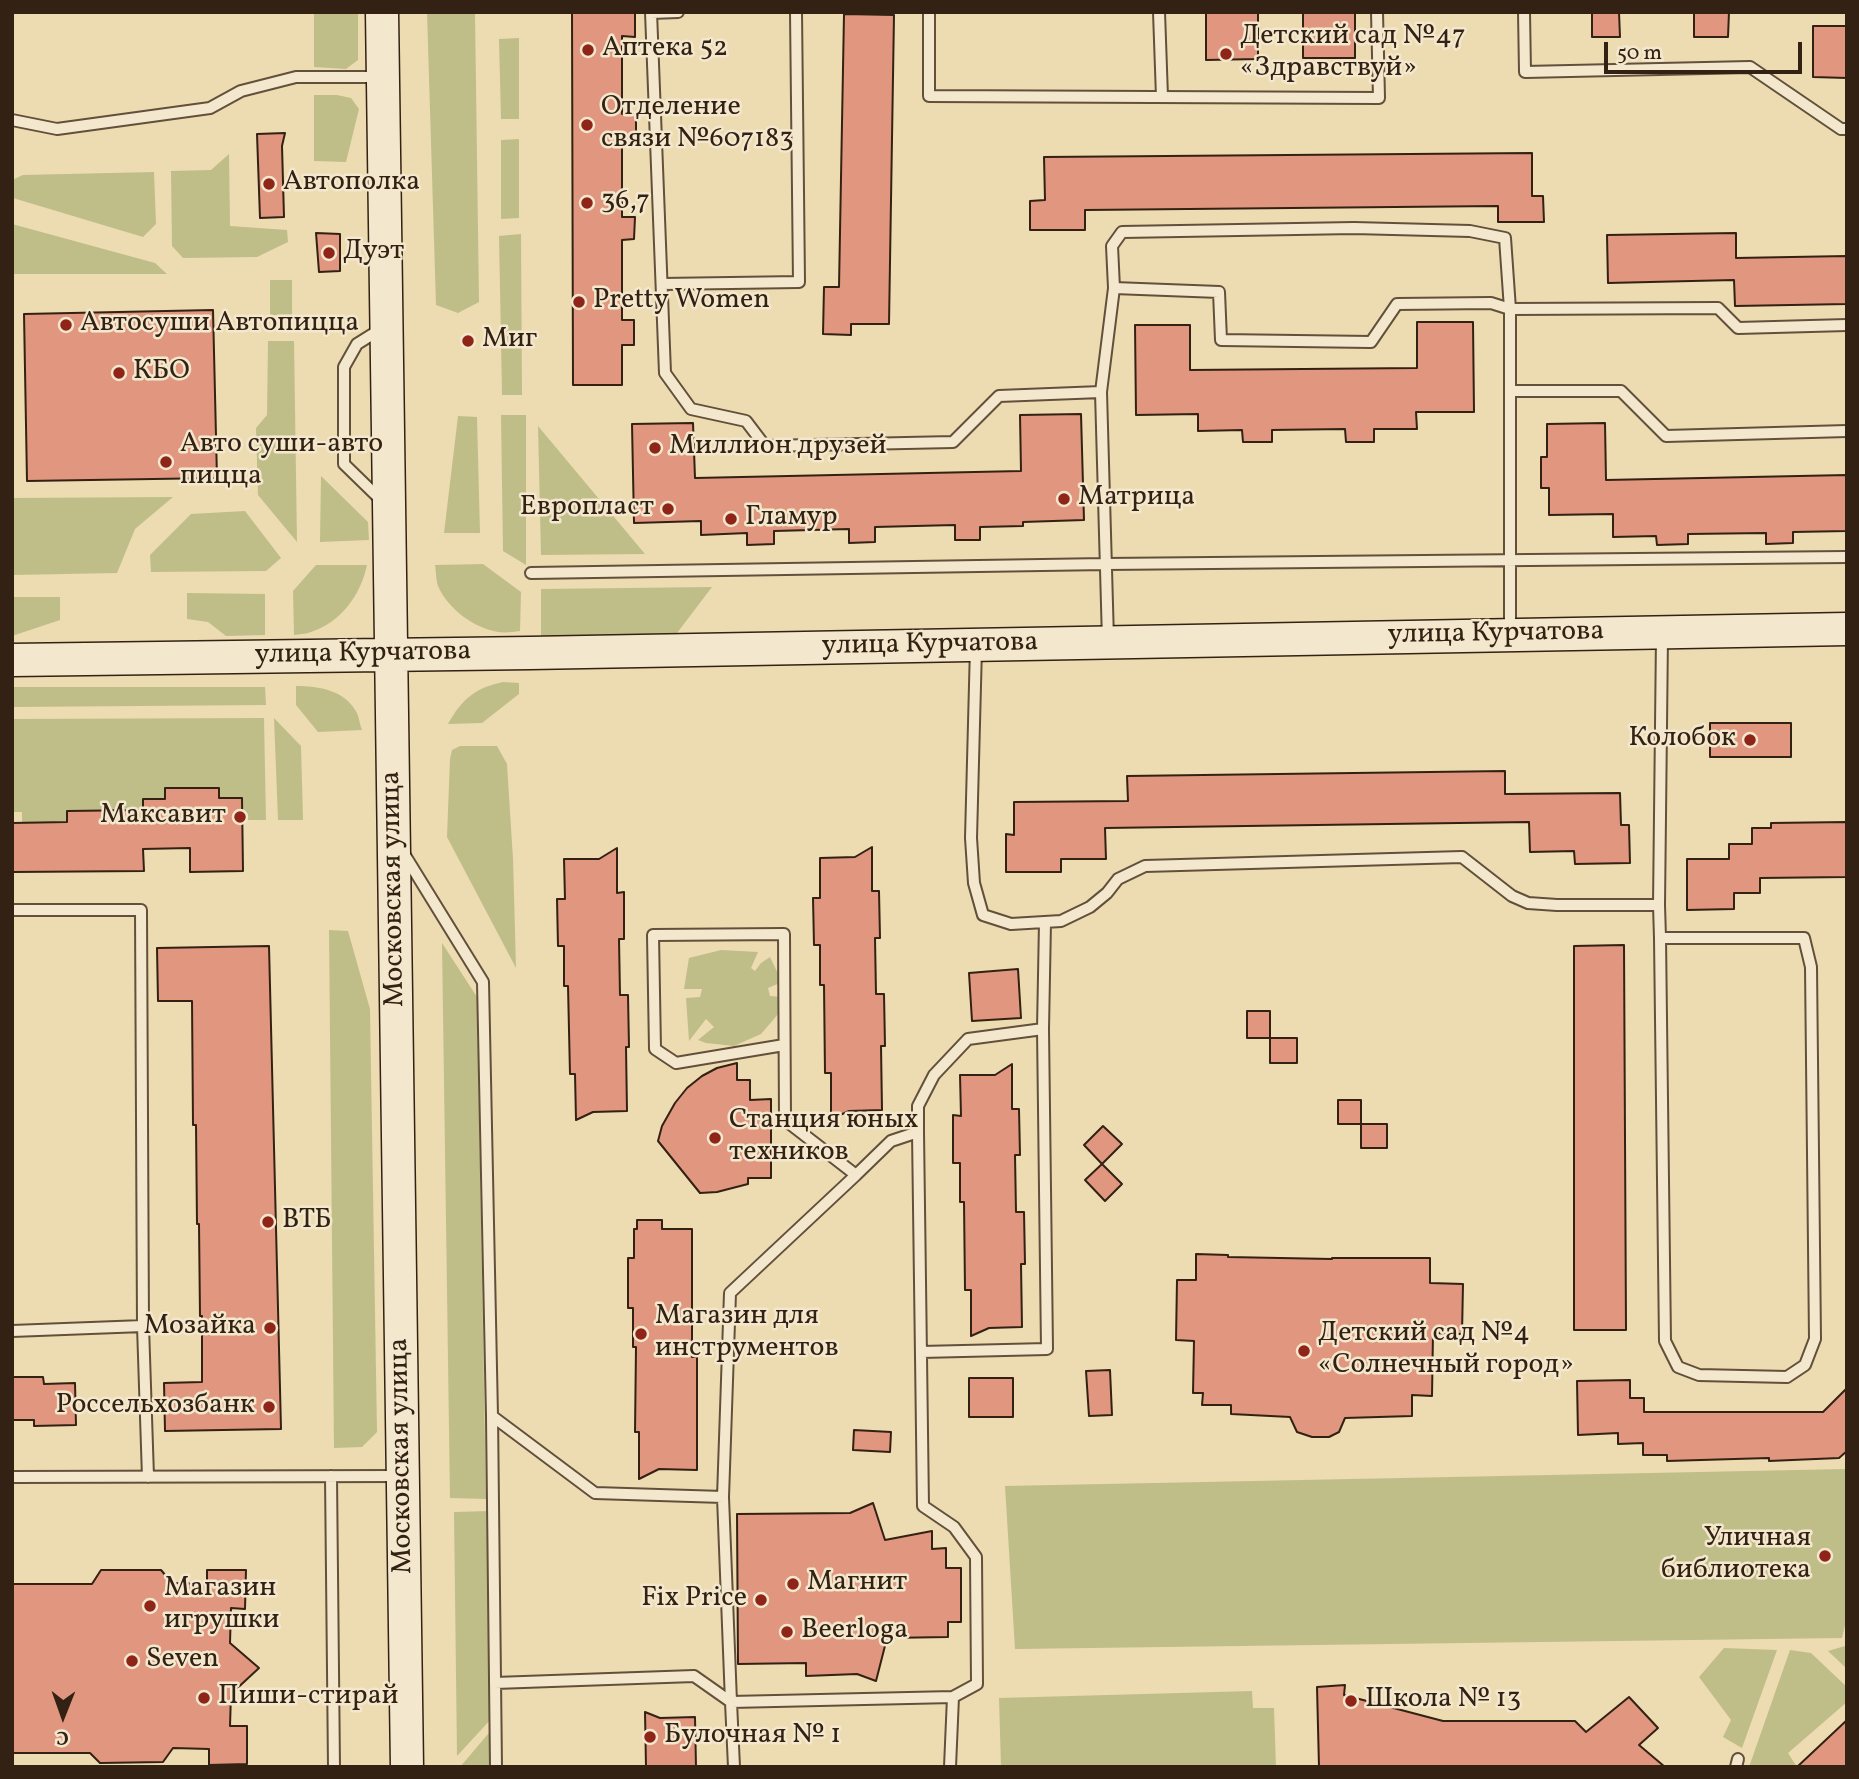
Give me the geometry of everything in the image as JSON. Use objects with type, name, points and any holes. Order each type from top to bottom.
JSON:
[{"type":"street","name":"Московская улица","points":[[382,12],[407,1767]]},
{"type":"street","name":"улица Курчатова","points":[[12,660],[1847,629]]},
{"type":"lane","points":[[678,12],[651,12],[665,373],[691,410],[746,421],[765,446],[953,442],[999,396],[1101,392]]},
{"type":"lane","points":[[662,284],[799,282],[796,12]]},
{"type":"lane","points":[[929,12],[929,96],[1379,98],[1377,12]]},
{"type":"lane","points":[[1159,12],[1162,97]]},
{"type":"lane","points":[[1524,12],[1525,72],[1750,67],[1841,129],[1847,129]]},
{"type":"lane","points":[[12,120],[57,129],[210,108],[241,91],[296,77],[383,77]]},
{"type":"lane","points":[[1108,643],[1101,392],[1114,288],[1112,246],[1122,232],[1354,228],[1470,231],[1505,238],[1510,309],[1510,635]]},
{"type":"lane","points":[[1114,288],[1219,292],[1221,340],[1371,342],[1397,304],[1491,303],[1510,309],[1718,308],[1738,328],[1847,324]]},
{"type":"lane","points":[[387,326],[357,344],[344,367],[344,464],[389,508]]},
{"type":"lane","points":[[1510,391],[1621,391],[1666,436],[1847,431]]},
{"type":"lane","points":[[531,573],[1847,557]]},
{"type":"lane","points":[[1660,938],[1804,938],[1811,967],[1815,1339],[1805,1365],[1787,1377],[1699,1376],[1678,1367],[1665,1341],[1659,905],[1662,632]]},
{"type":"lane","points":[[976,645],[971,838],[974,883],[983,915],[1011,924],[1061,921],[1090,907],[1107,893],[1118,879],[1144,866],[1462,858],[1512,896],[1528,903],[1659,905]]},
{"type":"lane","points":[[395,839],[483,982],[496,1767]]},
{"type":"lane","points":[[12,910],[141,910],[143,1326],[148,1477]]},
{"type":"lane","points":[[921,1352],[1047,1349],[1043,1029],[1045,922]]},
{"type":"lane","points":[[784,1045],[676,1063],[655,1049],[653,935],[784,934],[785,1119],[856,1175]]},
{"type":"lane","points":[[495,1683],[694,1676],[731,1702],[953,1697],[977,1684],[976,1557],[954,1527],[923,1506],[918,1105],[934,1075],[968,1039],[1043,1029]]},
{"type":"lane","points":[[734,1767],[723,1497],[730,1293],[891,1141],[918,1132]]},
{"type":"lane","points":[[12,1331],[143,1326]]},
{"type":"lane","points":[[492,1416],[596,1493],[723,1497]]},
{"type":"lane","points":[[331,1476],[334,1767]]},
{"type":"lane","points":[[12,1477],[403,1476]]},
{"type":"lane","points":[[950,1767],[953,1697]]},
{"type":"shaded area","points":[[314,12],[358,12],[358,60],[346,69],[314,67]]},
{"type":"shaded area","points":[[427,12],[475,12],[479,302],[458,313],[436,305]]},
{"type":"shaded area","points":[[519,38],[519,119],[501,119],[499,39]]},
{"type":"shaded area","points":[[314,95],[351,98],[359,109],[346,162],[314,161]]},
{"type":"shaded area","points":[[519,139],[519,218],[501,219],[501,140]]},
{"type":"shaded area","points":[[229,154],[230,226],[287,230],[288,242],[257,257],[183,258],[172,246],[171,171],[211,170]]},
{"type":"shaded area","points":[[154,172],[156,224],[143,237],[13,198],[12,180],[23,175]]},
{"type":"shaded area","points":[[12,224],[155,263],[167,274],[14,274],[12,326]]},
{"type":"shaded area","points":[[521,234],[522,395],[502,395],[499,236]]},
{"type":"shaded area","points":[[270,280],[292,280],[292,315],[270,315]]},
{"type":"shaded area","points":[[268,341],[294,341],[297,542],[258,495],[256,428],[267,415]]},
{"type":"shaded area","points":[[501,415],[526,415],[526,565],[503,551]]},
{"type":"shaded area","points":[[458,416],[477,417],[480,533],[444,533]]},
{"type":"shaded area","points":[[538,426],[645,554],[541,555]]},
{"type":"shaded area","points":[[321,476],[368,522],[369,540],[320,542]]},
{"type":"shaded area","points":[[173,497],[135,529],[117,573],[12,575],[12,498]]},
{"type":"shaded area","points":[[245,511],[281,558],[266,571],[151,572],[150,555],[191,514]]},
{"type":"shaded area","points":[[483,564],[521,592],[520,631],[498,632],[471,622],[455,610],[442,594],[437,584],[435,565]]},
{"type":"shaded area","points":[[316,565],[367,565],[360,587],[340,615],[321,628],[294,635],[293,591]]},
{"type":"shaded area","points":[[712,587],[674,637],[541,639],[541,589]]},
{"type":"shaded area","points":[[187,593],[265,594],[265,635],[226,636],[208,622],[187,619]]},
{"type":"shaded area","points":[[12,597],[60,597],[60,620],[12,636]]},
{"type":"shaded area","points":[[503,682],[519,683],[519,694],[482,723],[448,724],[470,696]]},
{"type":"shaded area","points":[[296,686],[322,688],[346,699],[357,713],[362,730],[318,732],[296,705]]},
{"type":"shaded area","points":[[12,687],[265,687],[266,705],[12,707]]},
{"type":"shaded area","points":[[264,718],[266,820],[243,820],[242,798],[219,798],[219,788],[165,788],[165,799],[143,799],[143,821],[118,810],[68,811],[67,821],[22,823],[22,812],[12,812],[12,719]]},
{"type":"shaded area","points":[[274,718],[301,746],[303,820],[278,820]]},
{"type":"shaded area","points":[[460,746],[497,746],[507,764],[516,968],[447,837],[450,759],[452,750]]},
{"type":"shaded area","points":[[329,930],[348,931],[370,1009],[377,1432],[362,1447],[334,1448]]},
{"type":"shaded area","points":[[442,943],[477,997],[486,1499],[450,1498]]},
{"type":"shaded area","points":[[721,950],[758,952],[751,968],[755,971],[770,957],[782,982],[768,988],[770,996],[782,997],[779,1013],[761,1034],[734,1046],[698,1040],[714,1027],[706,1019],[689,1041],[686,998],[700,997],[702,989],[684,989],[689,958]]},
{"type":"shaded area","points":[[1847,1469],[1847,1617],[1842,1638],[1015,1649],[1005,1486]]},
{"type":"shaded area","points":[[489,1511],[492,1718],[457,1756],[454,1512]]},
{"type":"shaded area","points":[[1845,1646],[1847,1648],[1847,1669],[1828,1651]]},
{"type":"shaded area","points":[[1724,1648],[1777,1650],[1742,1748],[1723,1737],[1731,1720],[1699,1677]]},
{"type":"shaded area","points":[[1790,1650],[1811,1653],[1847,1687],[1847,1702],[1788,1753],[1797,1767],[1749,1767]]},
{"type":"shaded area","points":[[1252,1691],[1253,1708],[1274,1708],[1276,1767],[1001,1767],[999,1698]]},
{"type":"shaded area","points":[[494,1727],[494,1767],[460,1767]]},
{"type":"building","points":[[572,12],[635,13],[635,37],[622,36],[622,114],[636,114],[636,138],[622,138],[622,217],[635,217],[634,239],[622,240],[622,320],[634,320],[634,345],[622,345],[622,385],[573,385]]},
{"type":"building","points":[[1206,12],[1258,12],[1258,59],[1206,60]]},
{"type":"building","points":[[1303,12],[1355,12],[1355,58],[1303,58]]},
{"type":"building","points":[[1592,12],[1619,12],[1620,37],[1592,37]]},
{"type":"building","points":[[1694,12],[1729,12],[1728,37],[1694,37]]},
{"type":"building","points":[[844,14],[894,15],[889,324],[851,324],[851,335],[823,334],[824,287],[839,287]]},
{"type":"building","points":[[1813,26],[1847,26],[1847,78],[1813,77]]},
{"type":"building","points":[[285,133],[282,146],[284,217],[260,218],[257,134]]},
{"type":"building","points":[[1532,153],[1532,196],[1543,196],[1544,222],[1498,222],[1498,206],[1085,210],[1085,230],[1030,230],[1030,201],[1045,200],[1044,157]]},
{"type":"building","name":"Дуэт","points":[[316,233],[340,234],[340,271],[319,272]]},
{"type":"building","points":[[1736,233],[1736,258],[1847,256],[1847,304],[1735,306],[1734,280],[1608,283],[1607,235]]},
{"type":"building","name":"КБО","points":[[213,310],[217,478],[27,481],[24,314]]},
{"type":"building","points":[[1417,322],[1473,322],[1474,412],[1416,412],[1417,429],[1374,429],[1374,442],[1346,442],[1345,429],[1272,430],[1272,442],[1243,442],[1242,430],[1198,431],[1198,414],[1136,415],[1135,325],[1190,325],[1190,370],[1417,368]]},
{"type":"building","points":[[1081,414],[1084,520],[1023,522],[1023,526],[980,527],[980,540],[955,540],[955,525],[875,527],[875,542],[849,543],[849,529],[774,531],[774,544],[747,545],[747,533],[701,535],[701,521],[634,523],[632,424],[693,423],[695,478],[1021,471],[1020,415]]},
{"type":"building","points":[[1605,423],[1606,480],[1847,475],[1847,531],[1793,532],[1793,543],[1766,544],[1766,533],[1688,534],[1688,544],[1657,545],[1656,536],[1613,537],[1613,514],[1549,515],[1549,488],[1541,488],[1541,457],[1547,457],[1547,424]]},
{"type":"building","name":"Колобок","points":[[1710,723],[1791,723],[1791,757],[1710,757]]},
{"type":"building","points":[[1505,771],[1505,794],[1620,793],[1621,825],[1629,825],[1630,863],[1575,864],[1574,851],[1530,852],[1529,822],[1105,828],[1106,859],[1061,859],[1061,872],[1006,872],[1006,834],[1014,835],[1014,802],[1128,801],[1127,776]]},
{"type":"building","points":[[165,788],[219,788],[219,798],[242,798],[243,871],[190,872],[190,848],[143,849],[144,871],[12,872],[12,823],[67,822],[67,811],[143,810],[143,799],[165,799]]},
{"type":"building","points":[[1847,822],[1847,877],[1760,878],[1760,893],[1734,893],[1734,909],[1687,910],[1687,859],[1729,859],[1729,844],[1752,844],[1752,828],[1771,828],[1771,823]]},
{"type":"building","points":[[872,847],[872,891],[879,891],[880,938],[875,938],[876,994],[884,994],[885,1046],[881,1046],[882,1110],[849,1111],[831,1119],[831,1073],[825,1073],[824,985],[820,985],[820,945],[814,945],[813,898],[820,898],[820,858],[855,857]]},
{"type":"building","points":[[617,848],[617,893],[624,892],[624,939],[619,939],[620,995],[628,995],[627,1111],[593,1112],[576,1120],[575,1074],[570,1074],[568,986],[564,986],[564,946],[558,946],[557,899],[565,899],[564,859],[599,859]]},
{"type":"building","points":[[1624,945],[1626,1330],[1574,1330],[1574,946]]},
{"type":"building","points":[[269,946],[281,1429],[165,1431],[164,1383],[202,1382],[202,1316],[197,1224],[196,1125],[193,1125],[192,1001],[158,1001],[157,948]]},
{"type":"building","points":[[1018,969],[1021,1018],[972,1021],[969,973]]},
{"type":"building","points":[[1247,1011],[1270,1011],[1270,1038],[1247,1038]]},
{"type":"building","points":[[1270,1038],[1297,1038],[1297,1063],[1270,1063]]},
{"type":"building","name":"Станция юных техников","points":[[737,1063],[737,1080],[750,1080],[750,1100],[771,1099],[771,1178],[748,1178],[748,1184],[717,1192],[700,1193],[658,1141],[662,1126],[687,1088],[717,1068]]},
{"type":"building","points":[[1012,1064],[1012,1109],[1019,1109],[1020,1155],[1015,1155],[1016,1212],[1024,1212],[1022,1327],[989,1328],[971,1336],[971,1290],[965,1290],[964,1202],[960,1202],[960,1163],[953,1163],[953,1115],[961,1116],[960,1075],[995,1075]]},
{"type":"building","points":[[1338,1100],[1361,1100],[1361,1124],[1338,1124]]},
{"type":"building","points":[[1361,1124],[1387,1124],[1387,1148],[1361,1148]]},
{"type":"building","points":[[1103,1126],[1122,1144],[1102,1164],[1084,1145]]},
{"type":"building","points":[[1102,1164],[1122,1184],[1105,1201],[1085,1180]]},
{"type":"building","points":[[637,1220],[662,1220],[662,1229],[692,1229],[692,1357],[697,1357],[697,1470],[659,1469],[639,1479],[639,1432],[635,1432],[636,1347],[633,1347],[633,1308],[628,1308],[628,1258],[634,1258],[634,1229],[637,1229]]},
{"type":"building","name":"Детский сад №4 «Солнечный город»","points":[[1196,1254],[1332,1259],[1430,1258],[1430,1283],[1463,1284],[1462,1334],[1433,1333],[1432,1396],[1412,1395],[1412,1416],[1345,1418],[1339,1432],[1329,1437],[1312,1437],[1297,1432],[1290,1417],[1231,1414],[1231,1405],[1202,1405],[1203,1393],[1193,1393],[1194,1341],[1176,1340],[1177,1280],[1196,1280]]},
{"type":"building","points":[[1110,1370],[1112,1415],[1089,1416],[1086,1371]]},
{"type":"building","points":[[12,1377],[43,1377],[44,1384],[75,1383],[76,1425],[34,1426],[34,1420],[12,1420]]},
{"type":"building","points":[[969,1378],[1013,1378],[1013,1417],[969,1417]]},
{"type":"building","points":[[1630,1380],[1630,1398],[1644,1398],[1644,1412],[1823,1412],[1847,1388],[1847,1451],[1839,1458],[1667,1461],[1667,1455],[1643,1455],[1643,1443],[1618,1444],[1618,1433],[1578,1435],[1577,1381]]},
{"type":"building","points":[[854,1430],[891,1432],[890,1452],[853,1450]]},
{"type":"building","name":"Магнит","points":[[873,1503],[885,1540],[932,1531],[932,1549],[946,1548],[946,1568],[961,1568],[961,1622],[948,1622],[948,1637],[887,1638],[876,1681],[857,1674],[806,1676],[806,1663],[738,1664],[737,1514],[850,1513]]},
{"type":"building","name":"Seven","points":[[101,1570],[161,1570],[172,1583],[207,1584],[207,1570],[246,1570],[245,1609],[231,1608],[230,1643],[259,1668],[231,1694],[230,1726],[247,1726],[247,1764],[209,1765],[209,1749],[173,1748],[163,1762],[100,1763],[90,1753],[12,1753],[12,1584],[92,1584]]},
{"type":"building","points":[[1345,1685],[1344,1695],[1443,1721],[1575,1721],[1586,1732],[1629,1697],[1658,1728],[1639,1745],[1665,1767],[1319,1767],[1317,1687]]},
{"type":"building","points":[[645,1712],[660,1718],[695,1717],[696,1767],[646,1767]]},
{"type":"building","points":[[1847,1720],[1847,1767],[1797,1767]]},
{"type":"place","name":"Аптека 52","points":[[588,50]]},
{"type":"place","name":"Детский сад №47 «Здравствуй»","points":[[1226,54]]},
{"type":"place","name":"Отделение связи №607183","points":[[587,125]]},
{"type":"place","name":"Автополка","points":[[269,184]]},
{"type":"place","name":"36,7","points":[[587,203]]},
{"type":"place","name":"Дуэт","points":[[329,253]]},
{"type":"place","name":"Pretty Women","points":[[579,302]]},
{"type":"place","name":"Автосуши Автопицца","points":[[66,325]]},
{"type":"place","name":"Миг","points":[[468,341]]},
{"type":"place","name":"КБО","points":[[119,373]]},
{"type":"place","name":"Миллион друзей","points":[[655,448]]},
{"type":"place","name":"Авто суши-авто пицца","points":[[166,462]]},
{"type":"place","name":"Матрица","points":[[1064,499]]},
{"type":"place","name":"Европласт","points":[[668,509]]},
{"type":"place","name":"Гламур","points":[[731,519]]},
{"type":"place","name":"Колобок","points":[[1750,740]]},
{"type":"place","name":"Максавит","points":[[240,817]]},
{"type":"place","name":"Станция юных техников","points":[[715,1138]]},
{"type":"place","name":"ВТБ","points":[[268,1222]]},
{"type":"place","name":"Мозайка","points":[[270,1328]]},
{"type":"place","name":"Магазин для инструментов","points":[[641,1334]]},
{"type":"place","name":"Детский сад №4 «Солнечный город»","points":[[1304,1351]]},
{"type":"place","name":"Россельхозбанк","points":[[269,1407]]},
{"type":"place","name":"Уличная библиотека","points":[[1825,1556]]},
{"type":"place","name":"Магнит","points":[[793,1584]]},
{"type":"place","name":"Fix Price","points":[[761,1600]]},
{"type":"place","name":"Магазин игрушки","points":[[150,1606]]},
{"type":"place","name":"Beerloga","points":[[787,1632]]},
{"type":"place","name":"Seven","points":[[132,1661]]},
{"type":"place","name":"Пиши-стирай","points":[[204,1698]]},
{"type":"place","name":"Школа № 13","points":[[1351,1701]]},
{"type":"place","name":"Булочная № 1","points":[[650,1737]]}]
